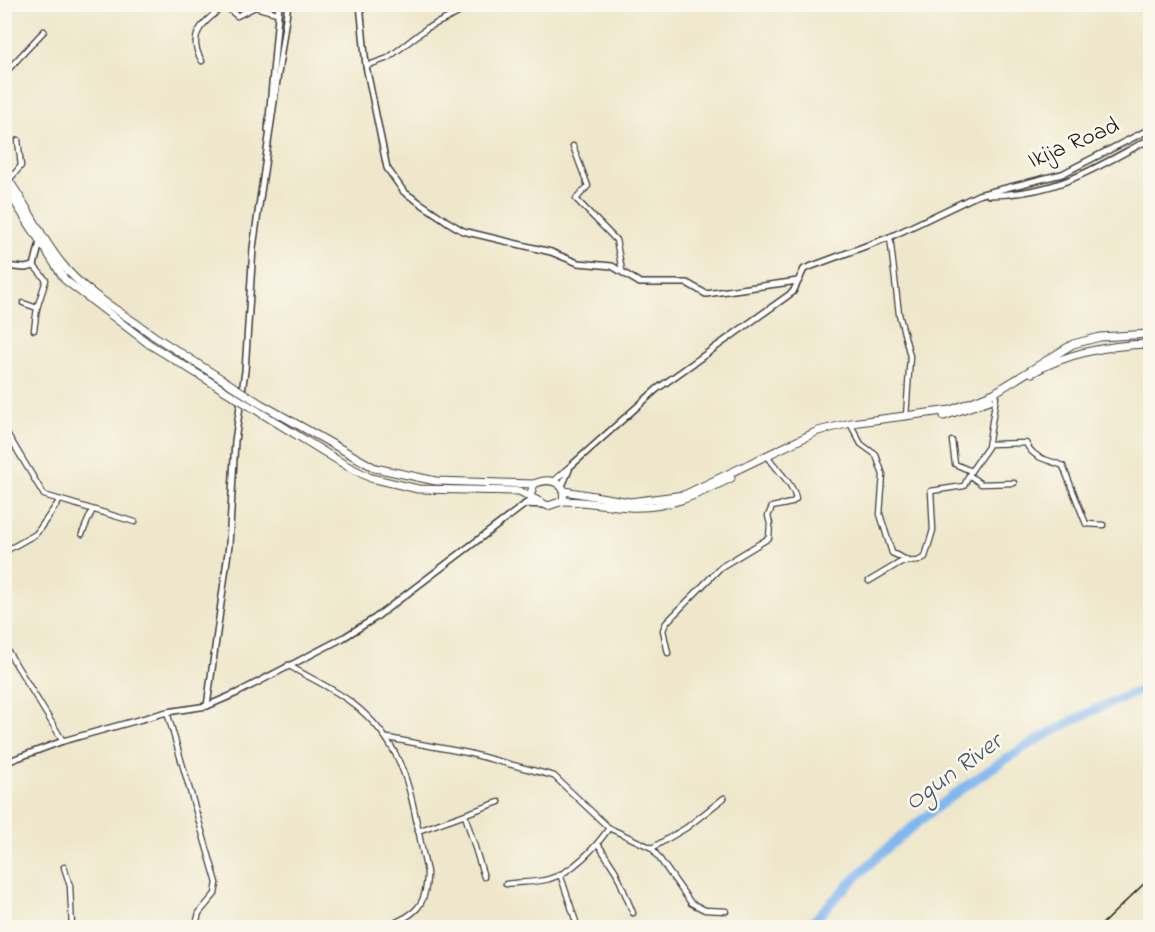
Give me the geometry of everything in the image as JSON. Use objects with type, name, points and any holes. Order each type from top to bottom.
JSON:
[{"type":"main road","points":[[6,180],[65,280],[149,344],[347,466],[371,478],[418,489],[459,492],[502,489],[519,491],[544,505],[554,505],[563,501],[629,507],[669,505],[695,496],[819,435],[852,427],[942,416],[966,410],[996,397],[1033,372],[1064,358],[1103,347],[1150,344]]},
{"type":"main road","points":[[43,242],[81,284],[154,336],[261,404],[375,468],[436,481],[534,484],[554,481],[563,489],[630,502],[667,499],[693,492],[818,431],[851,423],[939,412],[977,401],[1073,344],[1100,337],[1150,334]]},
{"type":"main road","points":[[531,497],[534,484]]},
{"type":"main road","points":[[563,489],[563,501]]},
{"type":"street","points":[[264,180],[279,4]]},
{"type":"street","points":[[207,706],[229,545],[235,441],[244,371],[253,248],[288,4]]},
{"type":"street","points":[[360,4],[366,66],[382,157],[392,177],[413,199],[463,231],[551,252],[578,263],[612,266],[640,283],[687,283],[706,294],[798,281],[804,269],[890,237],[978,195]]},
{"type":"street","points":[[448,4],[454,15]]},
{"type":"street","points":[[366,66],[388,58],[427,28],[477,4]]},
{"type":"street","points":[[202,61],[195,50],[196,34],[224,5],[237,16],[255,7],[277,13]]},
{"type":"street","points":[[4,74],[44,32]]},
{"type":"street","name":"Ikija Road","points":[[978,195],[1062,174],[1150,129]]},
{"type":"street","points":[[6,180],[21,166],[18,140]]},
{"type":"street","name":"Ikija Road","points":[[978,195],[1023,194],[1045,190],[1083,175],[1150,140]]},
{"type":"street","points":[[573,146],[588,186],[576,199],[616,240],[622,270]]},
{"type":"street","points":[[890,237],[899,314],[910,356],[906,417]]},
{"type":"street","points":[[34,266],[43,242]]},
{"type":"street","points":[[4,266],[25,268],[34,266]]},
{"type":"street","points":[[34,266],[46,280],[37,308],[34,330]]},
{"type":"street","points":[[554,481],[564,475],[570,465],[657,389],[793,292],[804,269]]},
{"type":"street","points":[[23,303],[37,308]]},
{"type":"street","points":[[869,581],[901,562],[918,561],[929,551],[933,528],[931,491],[962,488],[989,444],[996,397]]},
{"type":"street","points":[[852,427],[861,444],[876,455],[883,475],[880,514],[892,552],[910,561]]},
{"type":"street","points":[[8,435],[44,495],[135,522]]},
{"type":"street","points":[[952,441],[955,464],[970,473],[981,484],[1014,483]]},
{"type":"street","points":[[989,444],[1026,443],[1029,450],[1042,460],[1063,466],[1086,524],[1103,525]]},
{"type":"street","points":[[668,653],[663,630],[666,623],[721,567],[768,540],[770,524],[768,516],[772,507],[791,503],[796,499],[790,484],[778,473],[769,458]]},
{"type":"street","points":[[563,489],[570,465]]},
{"type":"street","points":[[4,763],[63,741],[167,712],[207,706],[237,693],[343,638],[375,618],[531,497]]},
{"type":"street","points":[[4,552],[36,534],[60,500]]},
{"type":"street","points":[[523,504],[544,505]]},
{"type":"street","points":[[82,534],[92,511]]},
{"type":"street","points":[[4,645],[63,741]]},
{"type":"street","points":[[288,665],[351,702],[388,738],[402,764],[409,786],[427,872],[424,902],[411,914],[382,927]]},
{"type":"street","points":[[167,712],[217,883],[215,894],[199,913],[195,927]]},
{"type":"street","points":[[388,738],[468,753],[540,770],[566,786],[609,828],[652,848],[692,903],[705,910],[726,911]]},
{"type":"street","points":[[652,848],[686,828],[724,798]]},
{"type":"street","points":[[417,831],[499,802]]},
{"type":"street","points":[[465,815],[484,877]]},
{"type":"street","points":[[506,884],[550,879],[560,874],[598,844],[609,828]]},
{"type":"street","points":[[598,844],[616,872],[633,913]]},
{"type":"street","points":[[64,867],[70,886],[72,927]]},
{"type":"street","points":[[560,874],[578,927]]},
{"type":"waterway","name":"Ogun River","points":[[806,928],[884,851],[977,778],[1044,736],[1078,718],[1150,687]]},
{"type":"railway","points":[[1098,928],[1150,878]]}]
